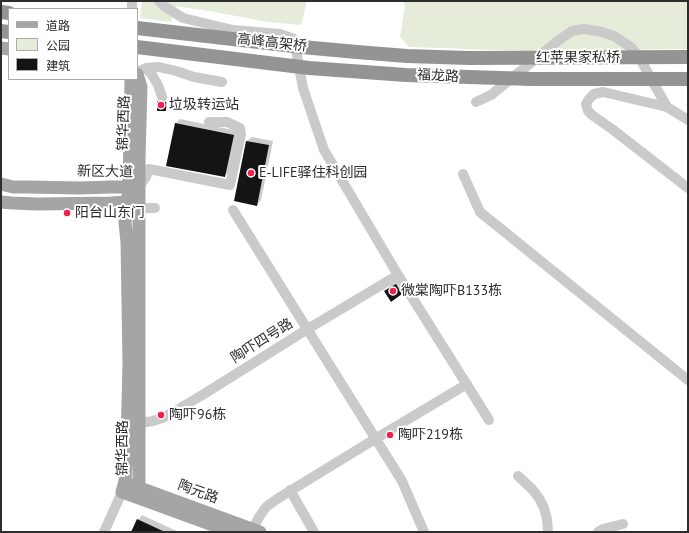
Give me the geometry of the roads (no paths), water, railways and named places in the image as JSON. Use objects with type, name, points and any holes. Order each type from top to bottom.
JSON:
[{"type":"highway","name":"高峰高架桥","points":[[138,28],[302,47],[407,56]]},
{"type":"highway","name":"高峰高架桥","points":[[138,47],[310,68],[406,75]]},
{"type":"highway","name":"福龙路","points":[[407,56],[469,58]]},
{"type":"highway","name":"红苹果家私桥","points":[[469,58],[688,57]]},
{"type":"highway","name":"福龙路","points":[[406,75],[469,77]]},
{"type":"highway","name":"红苹果家私桥","points":[[469,77],[601,80],[688,79]]},
{"type":"main road","name":"锦华西路","points":[[134,187],[139,158],[140,71]]},
{"type":"main road","name":"锦华西路","points":[[126,202],[125,222],[129,363],[124,487],[139,487],[139,208],[134,187],[131,80]]},
{"type":"main road","name":"新区大道","points":[[1,184],[13,187],[134,187],[126,202]]},
{"type":"main road","points":[[79,204],[80,188]]},
{"type":"main road","points":[[1,202],[25,204],[79,204],[126,202]]},
{"type":"main road","name":"陶元路","points":[[124,487],[232,532]]},
{"type":"main road","name":"陶元路","points":[[139,487],[256,531]]},
{"type":"street","points":[[159,1],[183,18],[233,30],[280,34],[294,39],[302,88],[324,150],[398,275],[489,420]]},
{"type":"street","points":[[476,102],[491,95],[572,31],[584,29],[614,36],[632,48],[639,57],[667,107]]},
{"type":"street","points":[[140,71],[159,67],[222,82]]},
{"type":"street","points":[[140,71],[152,74],[162,96]]},
{"type":"street","points":[[688,120],[667,107],[603,92],[594,94],[586,104],[588,111],[592,116],[612,129],[688,188]]},
{"type":"street","points":[[134,187],[146,177],[149,169],[186,181],[230,185],[241,134],[240,128],[227,122],[209,122]]},
{"type":"street","points":[[463,174],[480,212],[688,380]]},
{"type":"street","points":[[139,208],[154,208]]},
{"type":"street","points":[[233,210],[306,330],[402,481],[424,532]]},
{"type":"street","name":"陶吓四号路","points":[[139,423],[150,422],[162,418],[204,394],[306,330],[398,275]]},
{"type":"street","points":[[256,531],[259,517],[266,507],[290,490],[467,384]]},
{"type":"street","points":[[518,476],[532,488],[539,498],[547,519],[548,532]]},
{"type":"street","points":[[104,532],[124,487]]},
{"type":"street","points":[[290,490],[314,532]]},
{"type":"street","points":[[598,532],[603,529],[623,524]]},
{"type":"place","name":"垃圾转运站","points":[[161,105]]},
{"type":"place","name":"E-LIFE驿住科创园","points":[[251,173]]},
{"type":"place","name":"阳台山东门","points":[[67,213]]},
{"type":"place","name":"微棠陶吓B133栋","points":[[393,291]]},
{"type":"place","name":"陶吓96栋","points":[[161,415]]},
{"type":"place","name":"陶吓219栋","points":[[390,435]]}]
